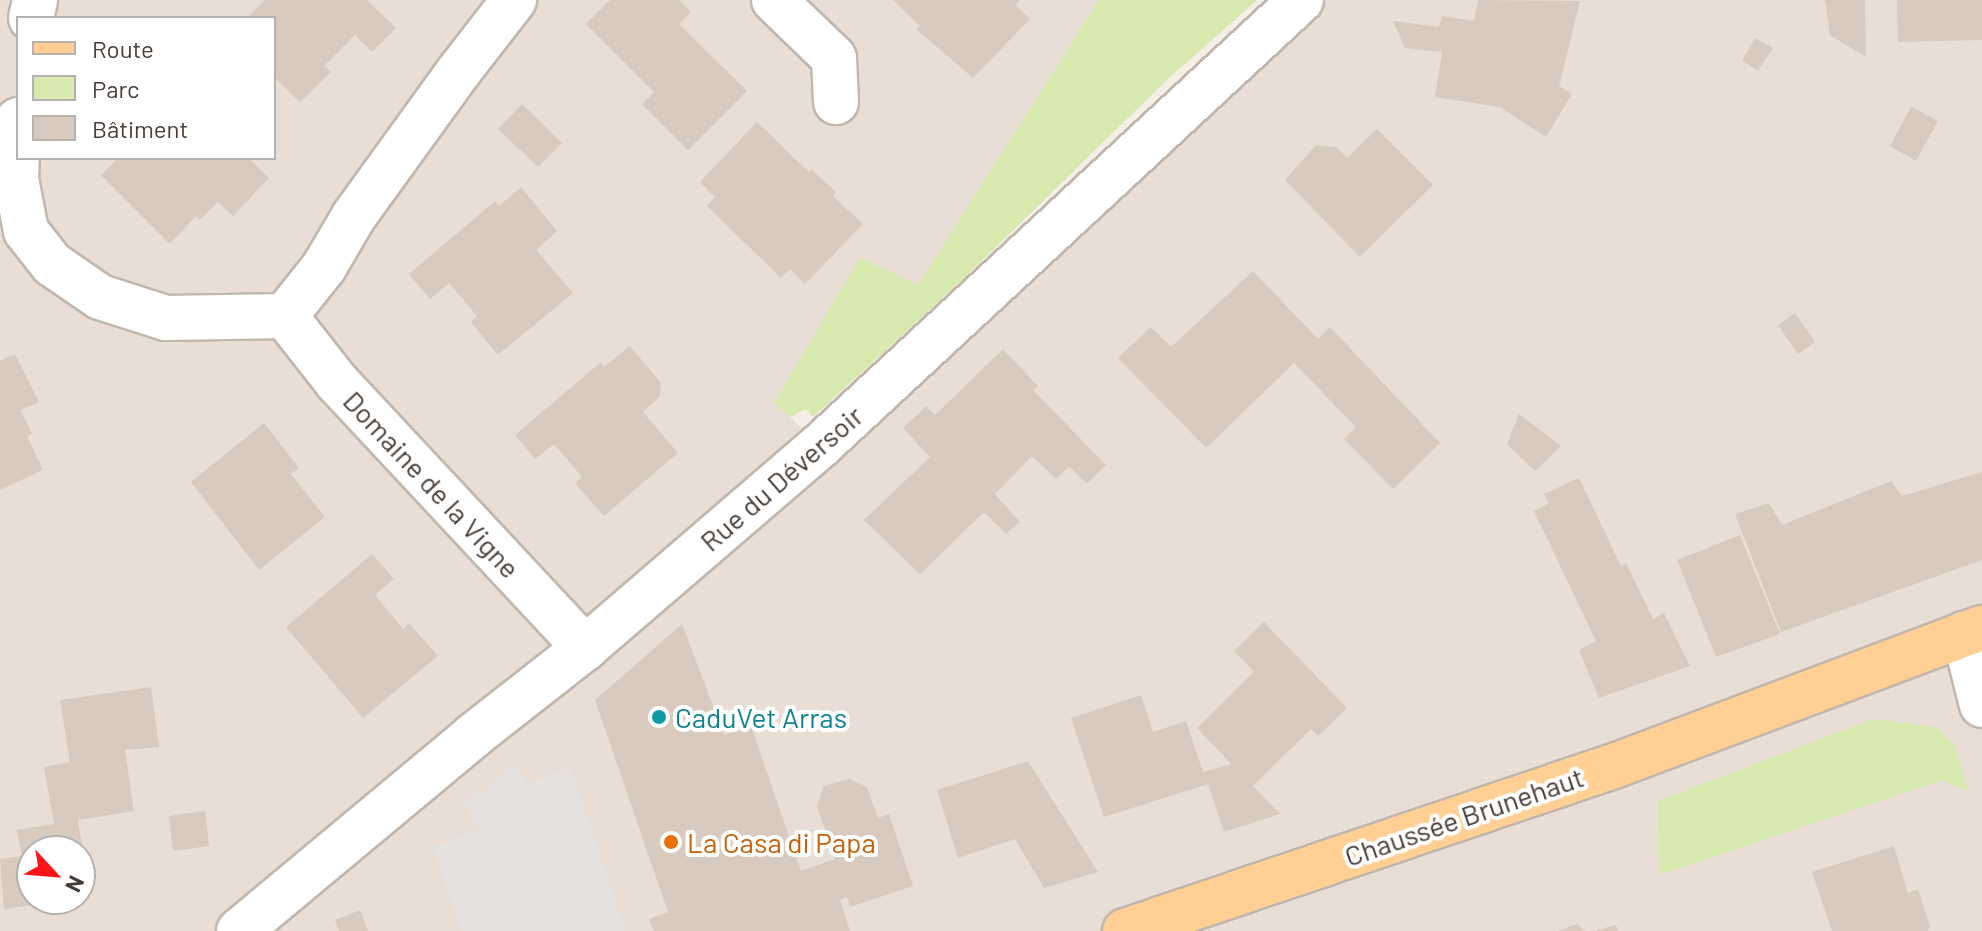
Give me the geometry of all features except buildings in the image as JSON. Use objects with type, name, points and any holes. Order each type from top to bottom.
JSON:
[{"type":"main road","name":"Chaussée Brunehaut","points":[[1125,931],[1614,766],[1973,631]]},
{"type":"street","points":[[17,160],[16,179],[26,231],[52,264],[100,297],[166,318],[285,316],[324,267],[354,216],[459,71],[514,0]]},
{"type":"street","points":[[774,0],[834,58],[836,102]]},
{"type":"street","name":"Rue du Déversoir","points":[[239,931],[474,735],[585,648],[820,446],[1301,0]]},
{"type":"street","name":"Domaine de la Vigne","points":[[285,316],[337,382],[585,648]]},
{"type":"street","points":[[1973,631],[1982,705]]},
{"type":"shaded area","points":[[0,0],[1099,0],[918,286],[861,257],[775,403],[820,445],[1301,0],[1982,0],[1982,931],[0,931]]},
{"type":"shaded area","points":[[517,763],[527,785],[570,767],[626,931],[461,931],[433,847],[480,829],[464,805]]},
{"type":"green space","points":[[1099,0],[1257,0],[1168,79],[961,281],[813,417],[806,409],[790,417],[774,403],[860,257],[918,285]]},
{"type":"green space","points":[[1873,719],[1936,727],[1955,746],[1969,792],[1942,780],[1659,875],[1658,801]]},
{"type":"place","name":"CaduVet Arras","points":[[659,717]]},
{"type":"place","name":"La Casa di Papa","points":[[671,842]]}]
